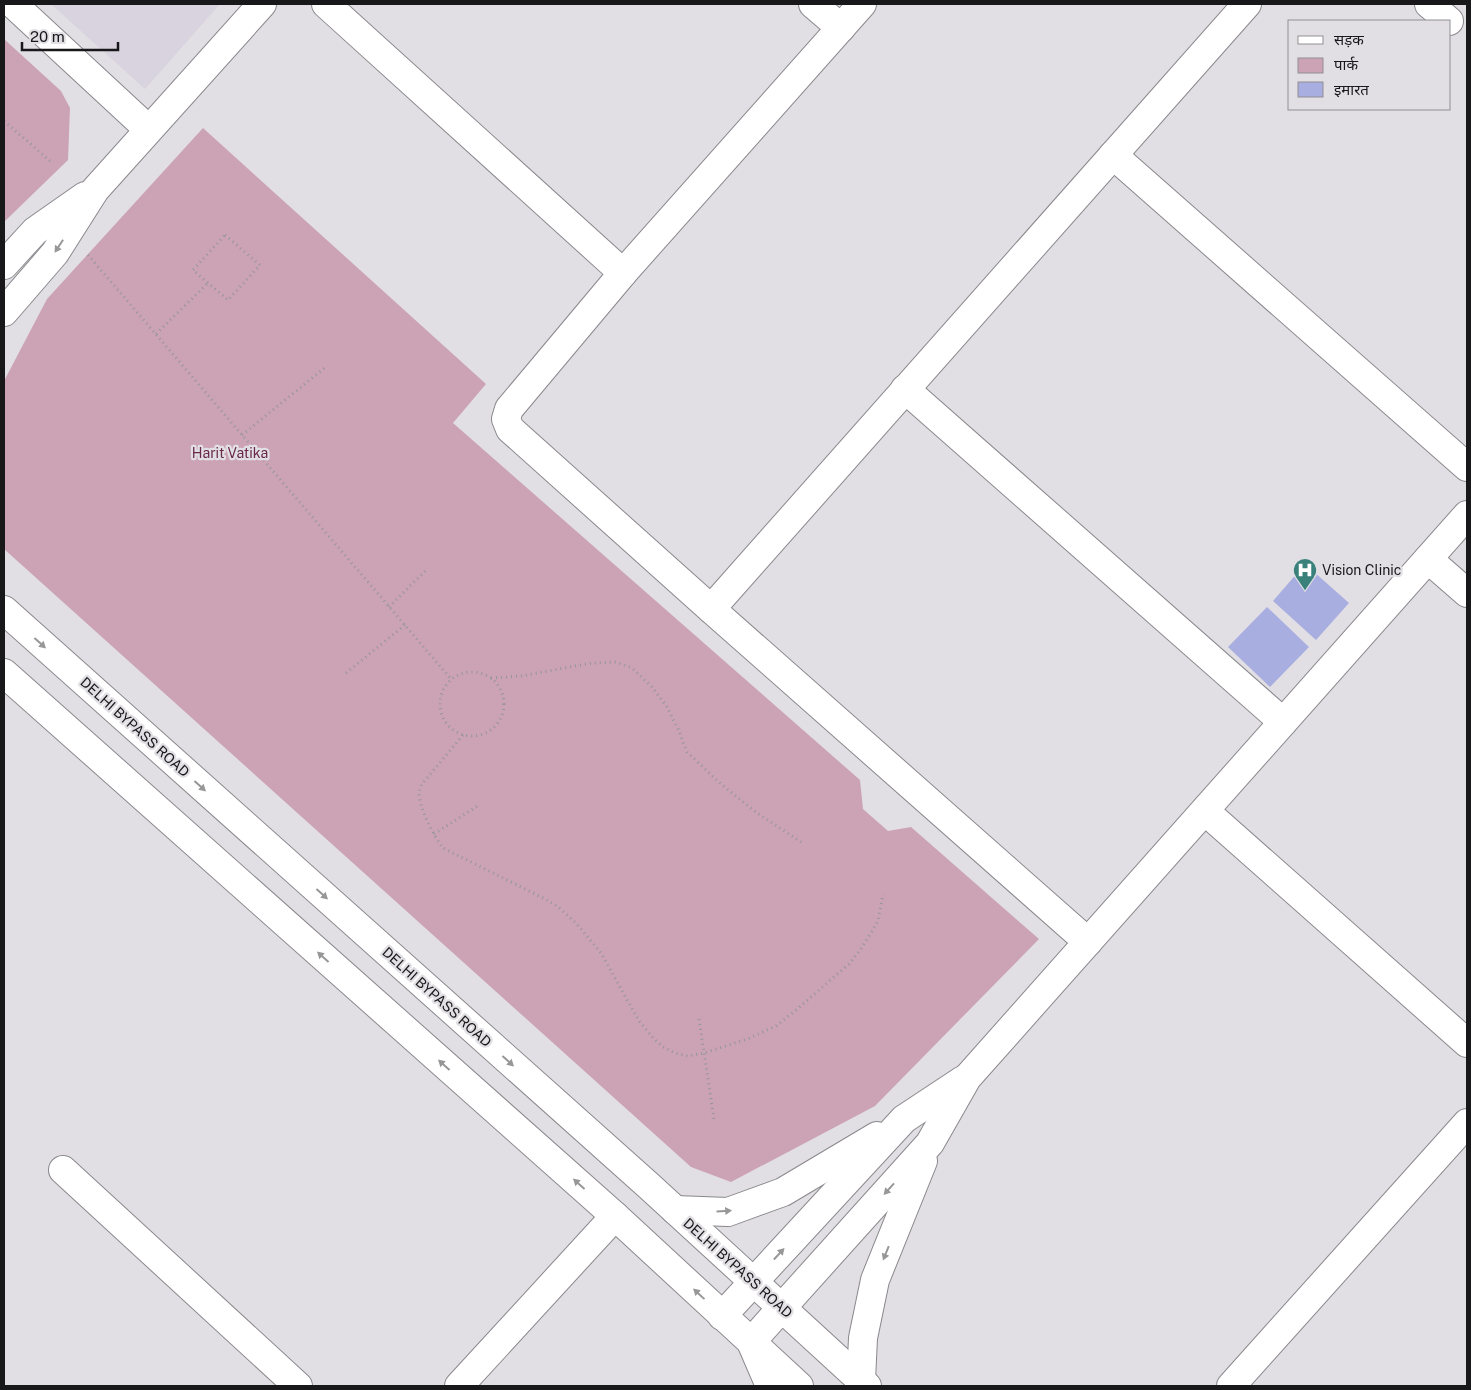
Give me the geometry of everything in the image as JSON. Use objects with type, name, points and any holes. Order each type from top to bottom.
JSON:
[{"type":"street","points":[[13,4],[148,130]]},
{"type":"street","points":[[4,312],[55,253],[95,190],[262,4]]},
{"type":"street","points":[[326,4],[623,274]]},
{"type":"street","points":[[813,4],[841,28]]},
{"type":"street","points":[[862,4],[623,274],[509,409],[506,419],[510,429],[710,609],[1088,942]]},
{"type":"street","points":[[710,609],[1247,4]]},
{"type":"street","points":[[1430,4],[1447,20]]},
{"type":"street","points":[[1451,24],[1467,37]]},
{"type":"street","points":[[1113,155],[1467,467]]},
{"type":"street","points":[[4,265],[35,231],[95,190]]},
{"type":"street","points":[[905,389],[1283,722]]},
{"type":"street","points":[[864,1383],[863,1338],[875,1280],[930,1143],[967,1078],[1467,515]]},
{"type":"street","points":[[1428,559],[1467,593]]},
{"type":"street","name":"DELHI BYPASS ROAD","points":[[4,610],[675,1210],[864,1383]]},
{"type":"street","points":[[4,673],[615,1216],[799,1386]]},
{"type":"street","points":[[1204,811],[1467,1043]]},
{"type":"street","points":[[675,1210],[728,1212],[783,1192],[904,1119],[967,1078]]},
{"type":"street","points":[[722,1316],[904,1119]]},
{"type":"street","points":[[1232,1386],[1467,1123]]},
{"type":"street","points":[[751,1342],[930,1143]]},
{"type":"street","points":[[63,1170],[298,1386]]},
{"type":"street","points":[[459,1386],[615,1216]]},
{"type":"street","points":[[751,1342],[770,1386]]},
{"type":"path","points":[[4,120],[50,161]]},
{"type":"path","points":[[68,232],[451,679]]},
{"type":"path","points":[[225,236],[260,265],[228,300],[208,283],[193,270],[225,236]]},
{"type":"path","points":[[156,334],[208,283]]},
{"type":"path","points":[[242,435],[327,366]]},
{"type":"path","points":[[389,607],[427,569]]},
{"type":"path","points":[[346,673],[404,625]]},
{"type":"path","points":[[491,678],[521,676],[593,663],[616,662],[632,668],[652,686],[667,708],[687,752],[722,785],[757,813],[801,842]]},
{"type":"path","points":[[470,672],[482,673],[499,686],[504,696],[504,708],[501,718],[494,728],[485,734],[474,736],[463,735],[454,731],[446,724],[440,705],[444,687],[451,679],[460,674],[470,672]]},
{"type":"path","points":[[463,735],[422,784],[419,793],[425,815],[443,848],[557,906],[576,923],[601,953],[639,1022],[663,1047],[675,1052],[688,1056],[704,1053],[747,1039],[776,1026],[849,964],[861,949],[878,921],[883,894]]},
{"type":"path","points":[[434,834],[479,805]]},
{"type":"path","points":[[699,1019],[714,1119]]},
{"type":"shaded area","points":[[51,4],[220,4],[145,89]]},
{"type":"green space","points":[[4,39],[61,91],[70,108],[68,160],[4,222]]},
{"type":"green space","name":"Harit Vatika","points":[[203,128],[486,384],[453,423],[860,780],[863,809],[888,831],[911,827],[1039,939],[875,1106],[731,1182],[691,1167],[4,549],[4,381],[47,299]]},
{"type":"building","points":[[1305,564],[1349,603],[1316,640],[1273,601]]},
{"type":"building","points":[[1267,607],[1309,647],[1270,687],[1228,647]]},
{"type":"place","name":"Vision Clinic","points":[[1305,591]]}]
